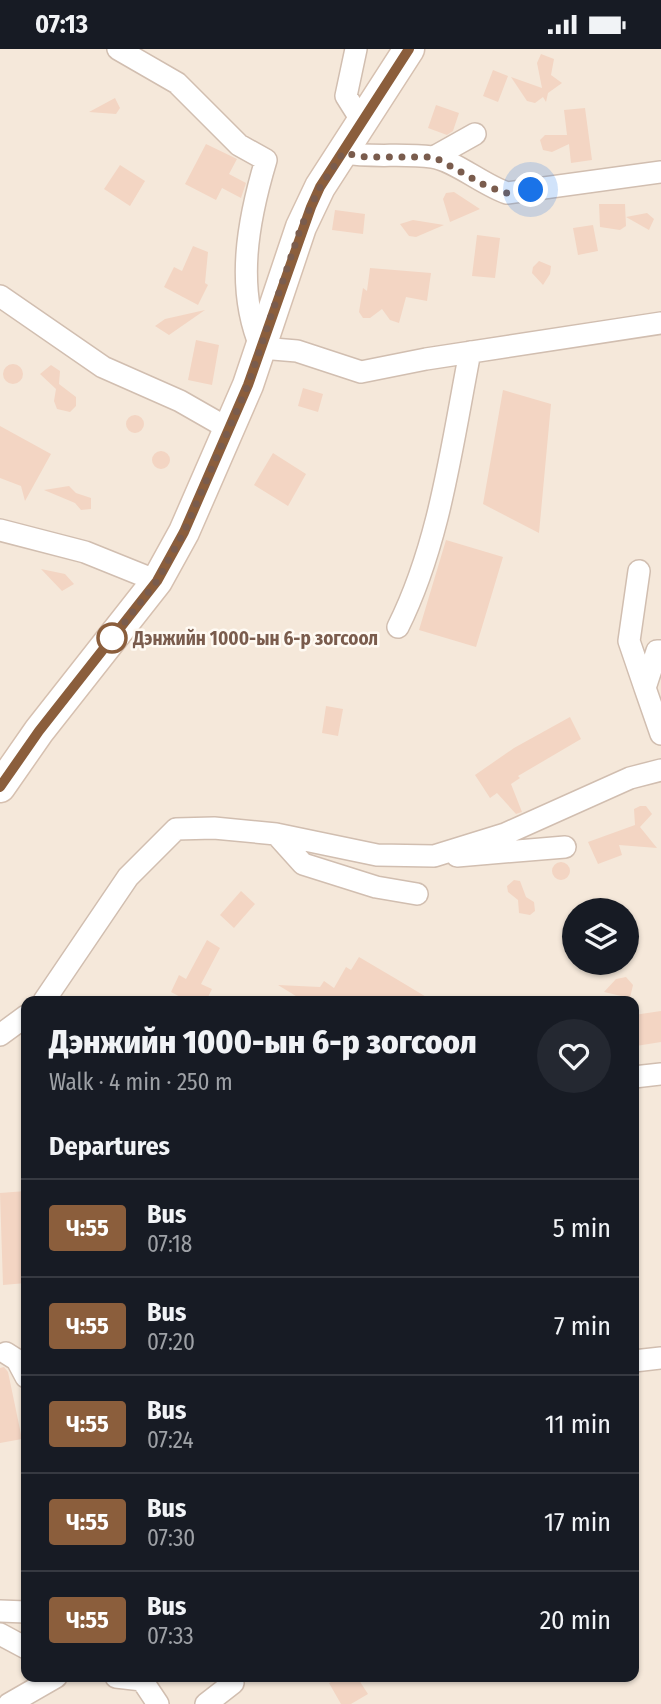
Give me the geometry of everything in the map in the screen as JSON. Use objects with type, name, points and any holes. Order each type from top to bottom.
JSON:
[{"type":"main road","points":[[0,787],[39,731],[157,581],[184,532],[229,429],[261,348],[301,227],[320,187],[409,49]]},
{"type":"street","points":[[118,49],[177,83],[239,145],[266,160],[249,215],[246,280],[254,332],[261,348],[297,351],[361,372],[470,352],[661,323]]},
{"type":"street","points":[[356,49],[346,96],[363,123]]},
{"type":"street","points":[[434,157],[475,134]]},
{"type":"street","points":[[343,153],[365,157],[434,157],[486,186],[507,193],[660,169]]},
{"type":"street","points":[[0,296],[103,367],[180,401],[229,429]]},
{"type":"street","points":[[398,627],[415,593],[447,470],[470,352]]},
{"type":"street","points":[[0,530],[85,552],[157,581]]},
{"type":"street","points":[[639,571],[629,641],[661,734]]},
{"type":"street","points":[[645,688],[657,651],[661,651]]},
{"type":"street","points":[[434,856],[505,834],[553,810],[630,778],[661,770]]},
{"type":"street","points":[[47,996],[86,935],[128,877],[176,829],[214,828],[276,834],[377,855],[486,855],[565,847]]},
{"type":"street","points":[[276,834],[303,864],[376,887],[417,894]]},
{"type":"street","points":[[0,1035],[21,1020]]},
{"type":"street","points":[[639,1076],[661,1074]]},
{"type":"street","points":[[11,1351],[21,1368]]},
{"type":"street","points":[[639,1360],[661,1358]]},
{"type":"street","points":[[0,1611],[21,1612]]},
{"type":"street","points":[[0,1634],[21,1645]]},
{"type":"street","points":[[9,1704],[47,1682]]},
{"type":"street","points":[[143,1682],[158,1704]]},
{"type":"street","points":[[206,1704],[233,1683]]},
{"type":"shaded area","points":[[0,49],[661,49],[661,1704],[0,1704]]},
{"type":"building","points":[[541,54],[554,59],[551,75],[562,83],[548,93],[546,102],[543,97],[535,103],[527,101],[511,77],[542,88],[537,63]]},
{"type":"building","points":[[493,70],[508,76],[498,102],[483,96]]},
{"type":"building","points":[[115,98],[120,108],[116,114],[89,112]]},
{"type":"building","points":[[436,105],[459,113],[453,131],[447,135],[428,128]]},
{"type":"building","points":[[585,108],[592,160],[571,163],[569,144],[552,152],[543,150],[540,140],[545,135],[567,135],[564,110]]},
{"type":"building","points":[[206,144],[237,159],[229,174],[246,183],[241,198],[222,188],[216,200],[185,184]]},
{"type":"building","points":[[120,165],[145,181],[130,206],[104,189]]},
{"type":"building","points":[[454,192],[480,209],[450,222],[443,199],[446,193]]},
{"type":"building","points":[[599,204],[625,204],[626,226],[620,230],[600,227]]},
{"type":"building","points":[[335,210],[365,214],[363,234],[332,230]]},
{"type":"building","points":[[647,213],[654,219],[649,230],[626,217]]},
{"type":"building","points":[[413,220],[444,225],[416,237],[409,236],[400,224]]},
{"type":"building","points":[[593,225],[598,251],[578,255],[573,228]]},
{"type":"building","points":[[477,235],[500,238],[495,278],[472,276]]},
{"type":"building","points":[[193,246],[208,252],[205,283],[208,285],[198,305],[164,287],[174,267],[182,271]]},
{"type":"building","points":[[539,261],[551,266],[550,274],[543,285],[532,273],[533,267]]},
{"type":"building","points":[[370,268],[431,273],[427,301],[406,297],[399,323],[390,320],[382,309],[370,318],[363,318],[359,312],[363,288],[367,291]]},
{"type":"building","points":[[205,310],[169,335],[155,326],[165,319]]},
{"type":"building","points":[[196,340],[219,345],[212,385],[188,380]]},
{"type":"building","points":[[13,364],[20,367],[23,374],[20,381],[13,384],[6,381],[3,374],[6,367]]},
{"type":"building","points":[[51,365],[60,371],[59,384],[76,397],[76,406],[70,412],[57,409],[54,401],[56,389],[40,374]]},
{"type":"building","points":[[303,388],[323,394],[318,412],[298,406]]},
{"type":"building","points":[[503,390],[551,404],[539,533],[483,504]]},
{"type":"building","points":[[131,415],[139,415],[144,424],[142,431],[131,433],[126,428],[126,420]]},
{"type":"building","points":[[0,426],[51,454],[25,501],[21,486],[0,478]]},
{"type":"building","points":[[157,451],[165,451],[170,460],[168,467],[157,469],[152,464],[152,456]]},
{"type":"building","points":[[273,453],[306,474],[288,506],[254,485]]},
{"type":"building","points":[[69,486],[76,493],[91,498],[91,509],[81,510],[75,503],[44,490]]},
{"type":"building","points":[[446,540],[503,557],[476,647],[419,630]]},
{"type":"building","points":[[41,569],[65,574],[74,584],[62,591]]},
{"type":"building","points":[[326,706],[343,709],[338,736],[322,733]]},
{"type":"building","points":[[570,717],[581,739],[518,776],[520,778],[511,784],[522,812],[516,814],[497,793],[490,798],[475,775],[514,748]]},
{"type":"building","points":[[646,806],[652,814],[640,827],[657,848],[619,845],[622,855],[598,864],[588,842],[635,825],[634,809]]},
{"type":"building","points":[[561,862],[567,865],[570,871],[567,877],[561,880],[555,877],[552,871],[555,865]]},
{"type":"building","points":[[514,880],[520,881],[526,897],[534,902],[535,911],[530,915],[519,913],[518,900],[508,892],[507,886]]},
{"type":"building","points":[[241,891],[255,904],[234,928],[220,915]]},
{"type":"building","points":[[207,940],[220,948],[201,984],[212,989],[208,996],[179,996],[171,992],[179,975],[186,979]]},
{"type":"building","points":[[359,957],[425,996],[296,996],[278,985],[320,987],[324,981],[334,988],[346,967],[351,970]]},
{"type":"building","points":[[626,977],[633,985],[630,996],[604,992],[616,979]]},
{"type":"building","points":[[661,1011],[661,1042],[639,1046],[639,1014]]},
{"type":"building","points":[[21,1191],[21,1283],[3,1285],[0,1193]]},
{"type":"building","points":[[4,1367],[8,1372],[21,1439],[0,1443],[0,1368]]},
{"type":"building","points":[[360,1682],[368,1694],[351,1704],[341,1704],[329,1683]]},
{"type":"bus line","name":"Ч:55","points":[[0,787],[39,731],[157,581],[184,532],[248,385],[301,227],[320,187],[409,49]]},
{"type":"place","name":"Дэнжийн 1000-ын 6-р зогсоол","points":[[112,638]]},
{"type":"route","points":[[112,638],[107,645],[157,581],[184,532],[248,385],[301,227],[320,187],[343,153],[365,157],[434,157],[486,186],[507,193],[531,190]]}]
